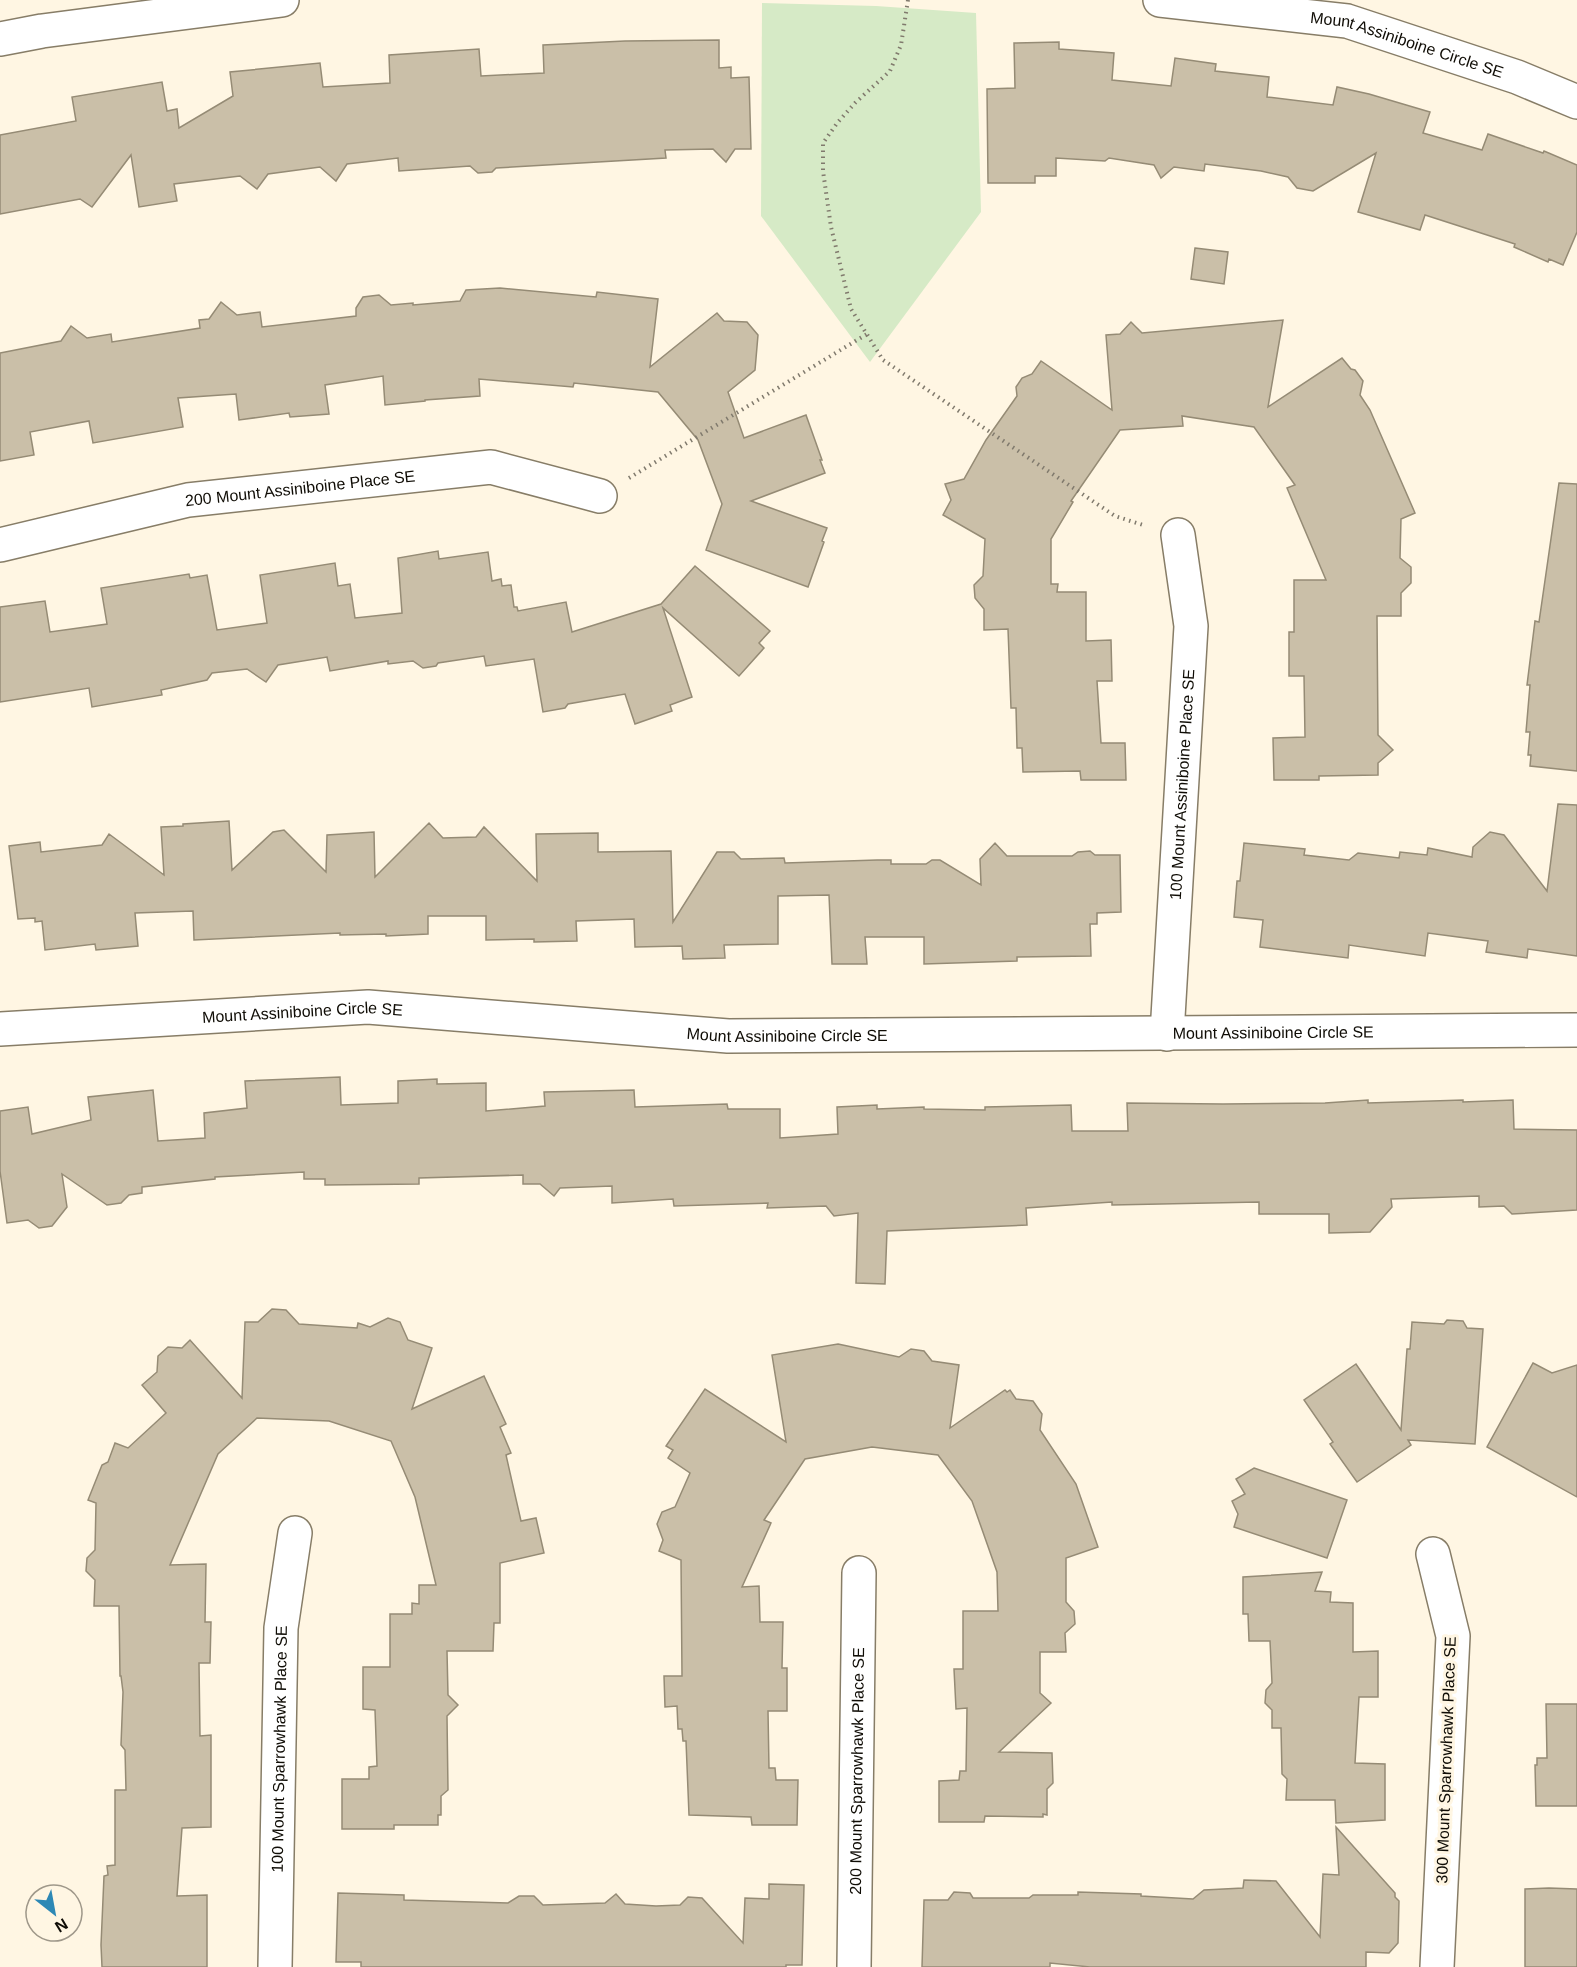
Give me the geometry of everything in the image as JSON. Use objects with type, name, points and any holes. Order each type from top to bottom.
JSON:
[{"type":"street","points":[[0,39],[42,30],[282,0]]},
{"type":"street","name":"Mount Assiniboine Circle SE","points":[[1160,0],[1347,21],[1517,77],[1577,102]]},
{"type":"street","name":"200 Mount Assiniboine Place SE","points":[[0,545],[188,500],[491,467],[600,496]]},
{"type":"street","name":"100 Mount Assiniboine Place SE","points":[[1167,1034],[1191,626],[1178,535]]},
{"type":"street","name":"Mount Assiniboine Circle SE","points":[[0,1029],[368,1007],[728,1036],[1577,1030]]},
{"type":"street","name":"100 Mount Sparrowhawk Place SE","points":[[275,1967],[281,1628],[295,1533]]},
{"type":"street","name":"300 Mount Sparrowhawk Place SE","points":[[1433,1554],[1454,1635],[1437,1967]]},
{"type":"street","name":"200 Mount Sparrowhawk Place SE","points":[[854,1967],[860,1573]]},
{"type":"path","points":[[908,0],[901,45],[890,71],[855,103],[823,143],[831,227],[851,309],[883,360],[1115,516],[1178,535]]},
{"type":"path","points":[[600,496],[867,334]]},
{"type":"green space","points":[[762,3],[876,6],[976,13],[981,212],[870,362],[761,216]]},
{"type":"building","points":[[719,40],[719,68],[731,67],[731,78],[749,77],[751,149],[735,149],[726,162],[713,149],[665,150],[666,158],[496,168],[492,172],[478,173],[470,166],[399,171],[398,158],[347,164],[336,181],[320,167],[268,174],[257,189],[240,176],[174,184],[177,201],[139,207],[131,155],[92,207],[80,199],[0,214],[0,135],[76,121],[72,97],[162,82],[167,111],[177,109],[179,128],[233,96],[230,72],[320,63],[323,87],[390,83],[389,55],[479,49],[481,76],[544,73],[543,45]]},
{"type":"building","points":[[1059,42],[1059,49],[1114,53],[1112,80],[1171,86],[1175,58],[1216,64],[1215,71],[1269,77],[1267,97],[1333,105],[1337,87],[1430,112],[1423,133],[1482,150],[1488,134],[1543,153],[1544,151],[1577,165],[1577,232],[1563,265],[1549,259],[1548,262],[1514,247],[1515,244],[1425,215],[1420,230],[1358,212],[1376,153],[1313,191],[1297,188],[1288,177],[1205,164],[1204,171],[1174,167],[1161,178],[1154,165],[1109,158],[1105,161],[1056,158],[1056,176],[1035,176],[1035,183],[988,183],[987,89],[1015,88],[1014,43]]},
{"type":"building","points":[[1195,248],[1228,252],[1224,284],[1191,279]]},
{"type":"building","points":[[500,288],[596,297],[597,292],[658,299],[650,367],[717,313],[724,321],[747,322],[758,335],[755,370],[728,392],[744,438],[806,415],[825,473],[751,501],[827,528],[808,587],[706,550],[722,504],[698,440],[658,392],[574,383],[573,387],[479,379],[480,396],[385,405],[383,376],[325,385],[329,414],[290,417],[289,413],[239,420],[236,394],[178,398],[183,427],[93,443],[89,421],[30,432],[34,455],[0,461],[0,353],[61,341],[71,326],[87,338],[111,334],[112,342],[200,328],[199,320],[209,319],[221,302],[237,315],[260,312],[262,327],[356,316],[356,308],[363,297],[379,295],[391,305],[413,303],[413,305],[460,301],[466,290]]},
{"type":"building","points":[[1283,320],[1268,407],[1342,358],[1363,381],[1360,395],[1370,410],[1415,513],[1401,519],[1400,558],[1411,567],[1411,583],[1401,593],[1401,616],[1377,616],[1378,735],[1393,750],[1378,763],[1378,775],[1319,776],[1319,780],[1274,780],[1273,738],[1305,737],[1304,676],[1289,676],[1289,632],[1294,632],[1294,580],[1326,580],[1287,488],[1295,485],[1254,427],[1182,416],[1183,426],[1120,430],[1071,501],[1073,502],[1051,539],[1051,584],[1058,584],[1057,592],[1086,592],[1086,641],[1111,640],[1112,681],[1097,681],[1101,743],[1125,743],[1126,780],[1081,780],[1080,771],[1023,772],[1022,748],[1017,748],[1016,708],[1011,708],[1008,629],[984,630],[984,609],[975,598],[974,585],[983,576],[985,539],[943,515],[951,500],[945,484],[964,479],[986,440],[1017,396],[1016,387],[1022,378],[1032,374],[1041,361],[1112,410],[1106,335],[1120,334],[1131,322],[1142,333]]},
{"type":"building","points":[[1559,483],[1577,484],[1577,771],[1530,766],[1531,755],[1528,755],[1530,732],[1526,732],[1530,685],[1527,685],[1535,621],[1539,622]]},
{"type":"building","points":[[438,551],[439,559],[488,552],[492,581],[501,579],[502,586],[511,585],[514,607],[517,607],[518,611],[566,602],[572,632],[661,604],[695,566],[770,631],[759,643],[764,648],[739,676],[663,608],[692,697],[670,705],[672,711],[635,724],[625,694],[568,704],[565,708],[543,712],[534,659],[486,666],[484,656],[438,663],[436,666],[423,668],[413,661],[388,664],[388,661],[330,671],[327,657],[278,665],[266,682],[247,669],[212,673],[207,680],[161,690],[162,695],[92,707],[89,688],[0,702],[0,607],[45,601],[50,632],[107,624],[101,588],[189,574],[190,578],[207,575],[217,630],[267,623],[260,575],[335,563],[338,586],[350,584],[355,618],[402,613],[398,558]]},
{"type":"building","points":[[1558,804],[1577,805],[1577,956],[1528,949],[1527,958],[1486,952],[1488,941],[1428,933],[1425,956],[1349,945],[1348,958],[1260,947],[1263,920],[1234,917],[1237,881],[1240,881],[1244,843],[1305,849],[1304,855],[1349,860],[1358,853],[1399,858],[1400,852],[1427,855],[1428,848],[1472,857],[1473,847],[1490,832],[1504,835],[1547,891]]},
{"type":"building","points":[[229,821],[232,870],[273,832],[284,830],[326,872],[327,835],[374,832],[375,877],[429,823],[443,838],[476,837],[484,827],[537,881],[536,834],[598,833],[598,852],[671,851],[673,922],[717,852],[734,852],[741,859],[784,858],[785,863],[891,860],[891,864],[926,864],[932,860],[940,860],[981,885],[980,859],[995,843],[1007,856],[1072,856],[1078,852],[1090,851],[1095,855],[1120,855],[1121,912],[1097,913],[1097,924],[1090,924],[1091,956],[1017,957],[1017,961],[924,964],[924,937],[865,937],[867,964],[832,964],[829,895],[778,896],[778,944],[724,945],[725,958],[683,959],[682,946],[635,947],[634,919],[576,921],[577,941],[486,940],[486,916],[428,916],[428,934],[386,936],[386,934],[340,935],[340,933],[194,940],[193,911],[135,913],[138,946],[96,950],[95,944],[45,950],[42,921],[35,922],[35,918],[18,919],[9,846],[40,842],[41,852],[102,845],[109,834],[164,875],[161,827]]},
{"type":"building","points":[[340,1077],[341,1105],[398,1103],[398,1081],[437,1079],[437,1084],[486,1083],[486,1111],[545,1106],[544,1092],[634,1090],[635,1107],[727,1104],[728,1109],[780,1109],[780,1138],[838,1134],[837,1107],[877,1105],[877,1109],[924,1107],[924,1109],[985,1110],[985,1107],[1071,1105],[1072,1131],[1128,1131],[1127,1103],[1325,1103],[1368,1100],[1368,1103],[1513,1100],[1514,1129],[1577,1130],[1577,1210],[1512,1214],[1504,1206],[1479,1207],[1479,1196],[1391,1199],[1392,1207],[1370,1232],[1329,1233],[1329,1214],[1259,1214],[1259,1202],[1112,1205],[1112,1202],[1026,1208],[1027,1225],[887,1231],[885,1284],[856,1283],[858,1213],[834,1216],[826,1206],[767,1208],[768,1203],[674,1206],[673,1199],[612,1203],[612,1186],[560,1188],[554,1196],[540,1184],[523,1184],[523,1175],[419,1178],[419,1184],[325,1185],[325,1179],[304,1179],[304,1172],[215,1177],[215,1179],[142,1187],[142,1193],[129,1195],[121,1203],[107,1205],[62,1174],[67,1207],[52,1226],[39,1228],[28,1220],[7,1223],[0,1171],[0,1111],[28,1107],[32,1134],[91,1120],[88,1097],[153,1090],[158,1141],[205,1138],[204,1113],[247,1108],[245,1081]]},
{"type":"building","points":[[272,1309],[286,1310],[299,1324],[357,1328],[358,1323],[370,1327],[388,1318],[400,1322],[408,1340],[432,1348],[412,1409],[484,1376],[506,1424],[500,1427],[511,1453],[506,1455],[521,1521],[536,1518],[544,1553],[500,1563],[500,1623],[494,1623],[493,1651],[447,1651],[448,1695],[458,1705],[447,1716],[448,1790],[441,1796],[441,1815],[438,1815],[438,1825],[394,1825],[394,1829],[342,1829],[342,1779],[369,1779],[369,1767],[377,1766],[375,1710],[363,1709],[363,1667],[390,1667],[390,1614],[412,1614],[412,1603],[419,1604],[419,1585],[436,1585],[415,1497],[391,1441],[329,1421],[257,1418],[218,1454],[170,1565],[206,1564],[205,1622],[211,1622],[210,1663],[199,1663],[200,1736],[211,1735],[211,1827],[182,1828],[177,1896],[207,1895],[207,1967],[102,1967],[104,1876],[108,1875],[107,1866],[115,1865],[115,1790],[126,1790],[125,1750],[121,1745],[123,1692],[120,1676],[119,1606],[94,1606],[95,1580],[86,1571],[87,1558],[95,1550],[96,1503],[88,1500],[102,1465],[108,1462],[115,1443],[128,1448],[166,1413],[142,1385],[157,1372],[158,1356],[168,1347],[182,1348],[190,1340],[242,1398],[245,1322],[258,1322]]},
{"type":"building","points":[[1447,1320],[1463,1321],[1467,1328],[1483,1329],[1475,1444],[1408,1440],[1411,1445],[1357,1482],[1330,1444],[1333,1442],[1304,1400],[1356,1364],[1401,1430],[1407,1349],[1410,1349],[1412,1322],[1444,1324]]},
{"type":"building","points":[[838,1344],[899,1357],[911,1349],[924,1351],[932,1361],[959,1365],[950,1428],[1005,1390],[1007,1392],[1010,1390],[1016,1399],[1033,1401],[1042,1414],[1040,1430],[1076,1484],[1098,1547],[1066,1558],[1066,1602],[1074,1611],[1075,1624],[1065,1633],[1066,1652],[1040,1652],[1040,1693],[1051,1703],[999,1752],[1052,1753],[1053,1783],[1047,1789],[1047,1815],[1043,1814],[1043,1817],[985,1816],[984,1822],[939,1822],[939,1781],[959,1780],[960,1771],[966,1771],[967,1708],[956,1709],[954,1669],[963,1669],[963,1611],[998,1611],[997,1572],[972,1501],[938,1455],[872,1447],[805,1459],[764,1520],[771,1523],[742,1587],[759,1586],[760,1622],[783,1622],[782,1668],[787,1668],[787,1711],[768,1711],[769,1768],[775,1768],[776,1780],[798,1780],[797,1825],[752,1825],[751,1817],[689,1815],[686,1741],[683,1741],[682,1729],[678,1729],[677,1706],[665,1707],[664,1676],[682,1676],[681,1560],[659,1551],[663,1540],[657,1524],[662,1512],[675,1507],[690,1473],[668,1458],[673,1450],[666,1446],[705,1389],[786,1442],[772,1355]]},
{"type":"building","points":[[1533,1363],[1552,1373],[1577,1365],[1577,1497],[1487,1447]]},
{"type":"building","points":[[1254,1468],[1347,1500],[1327,1558],[1234,1527],[1238,1514],[1232,1501],[1245,1494],[1236,1479]]},
{"type":"building","points":[[1322,1572],[1315,1591],[1331,1592],[1330,1602],[1353,1603],[1353,1652],[1378,1651],[1378,1697],[1359,1697],[1355,1763],[1385,1764],[1385,1820],[1336,1823],[1335,1800],[1286,1800],[1287,1779],[1282,1774],[1281,1728],[1272,1728],[1272,1710],[1265,1703],[1266,1690],[1272,1683],[1270,1641],[1249,1641],[1248,1614],[1243,1614],[1243,1577]]},
{"type":"building","points":[[1546,1704],[1577,1704],[1577,1806],[1536,1806],[1535,1765],[1537,1765],[1537,1758],[1547,1758]]},
{"type":"building","points":[[1336,1827],[1395,1893],[1399,1901],[1398,1943],[1389,1953],[1366,1952],[1366,1967],[1090,1967],[1050,1963],[1050,1967],[922,1967],[924,1900],[948,1900],[954,1892],[970,1893],[973,1898],[1029,1898],[1033,1895],[1078,1895],[1078,1892],[1141,1894],[1141,1896],[1193,1899],[1204,1890],[1243,1888],[1244,1880],[1276,1881],[1320,1937],[1323,1874],[1339,1875]]},
{"type":"building","points":[[769,1884],[804,1885],[802,1965],[786,1965],[786,1967],[361,1967],[361,1962],[336,1962],[338,1893],[404,1895],[404,1900],[508,1903],[519,1896],[534,1896],[543,1905],[605,1903],[616,1894],[625,1904],[656,1906],[680,1905],[688,1897],[702,1898],[743,1943],[745,1898],[769,1899]]},
{"type":"building","points":[[1525,1889],[1577,1889],[1577,1967],[1525,1967]]}]
